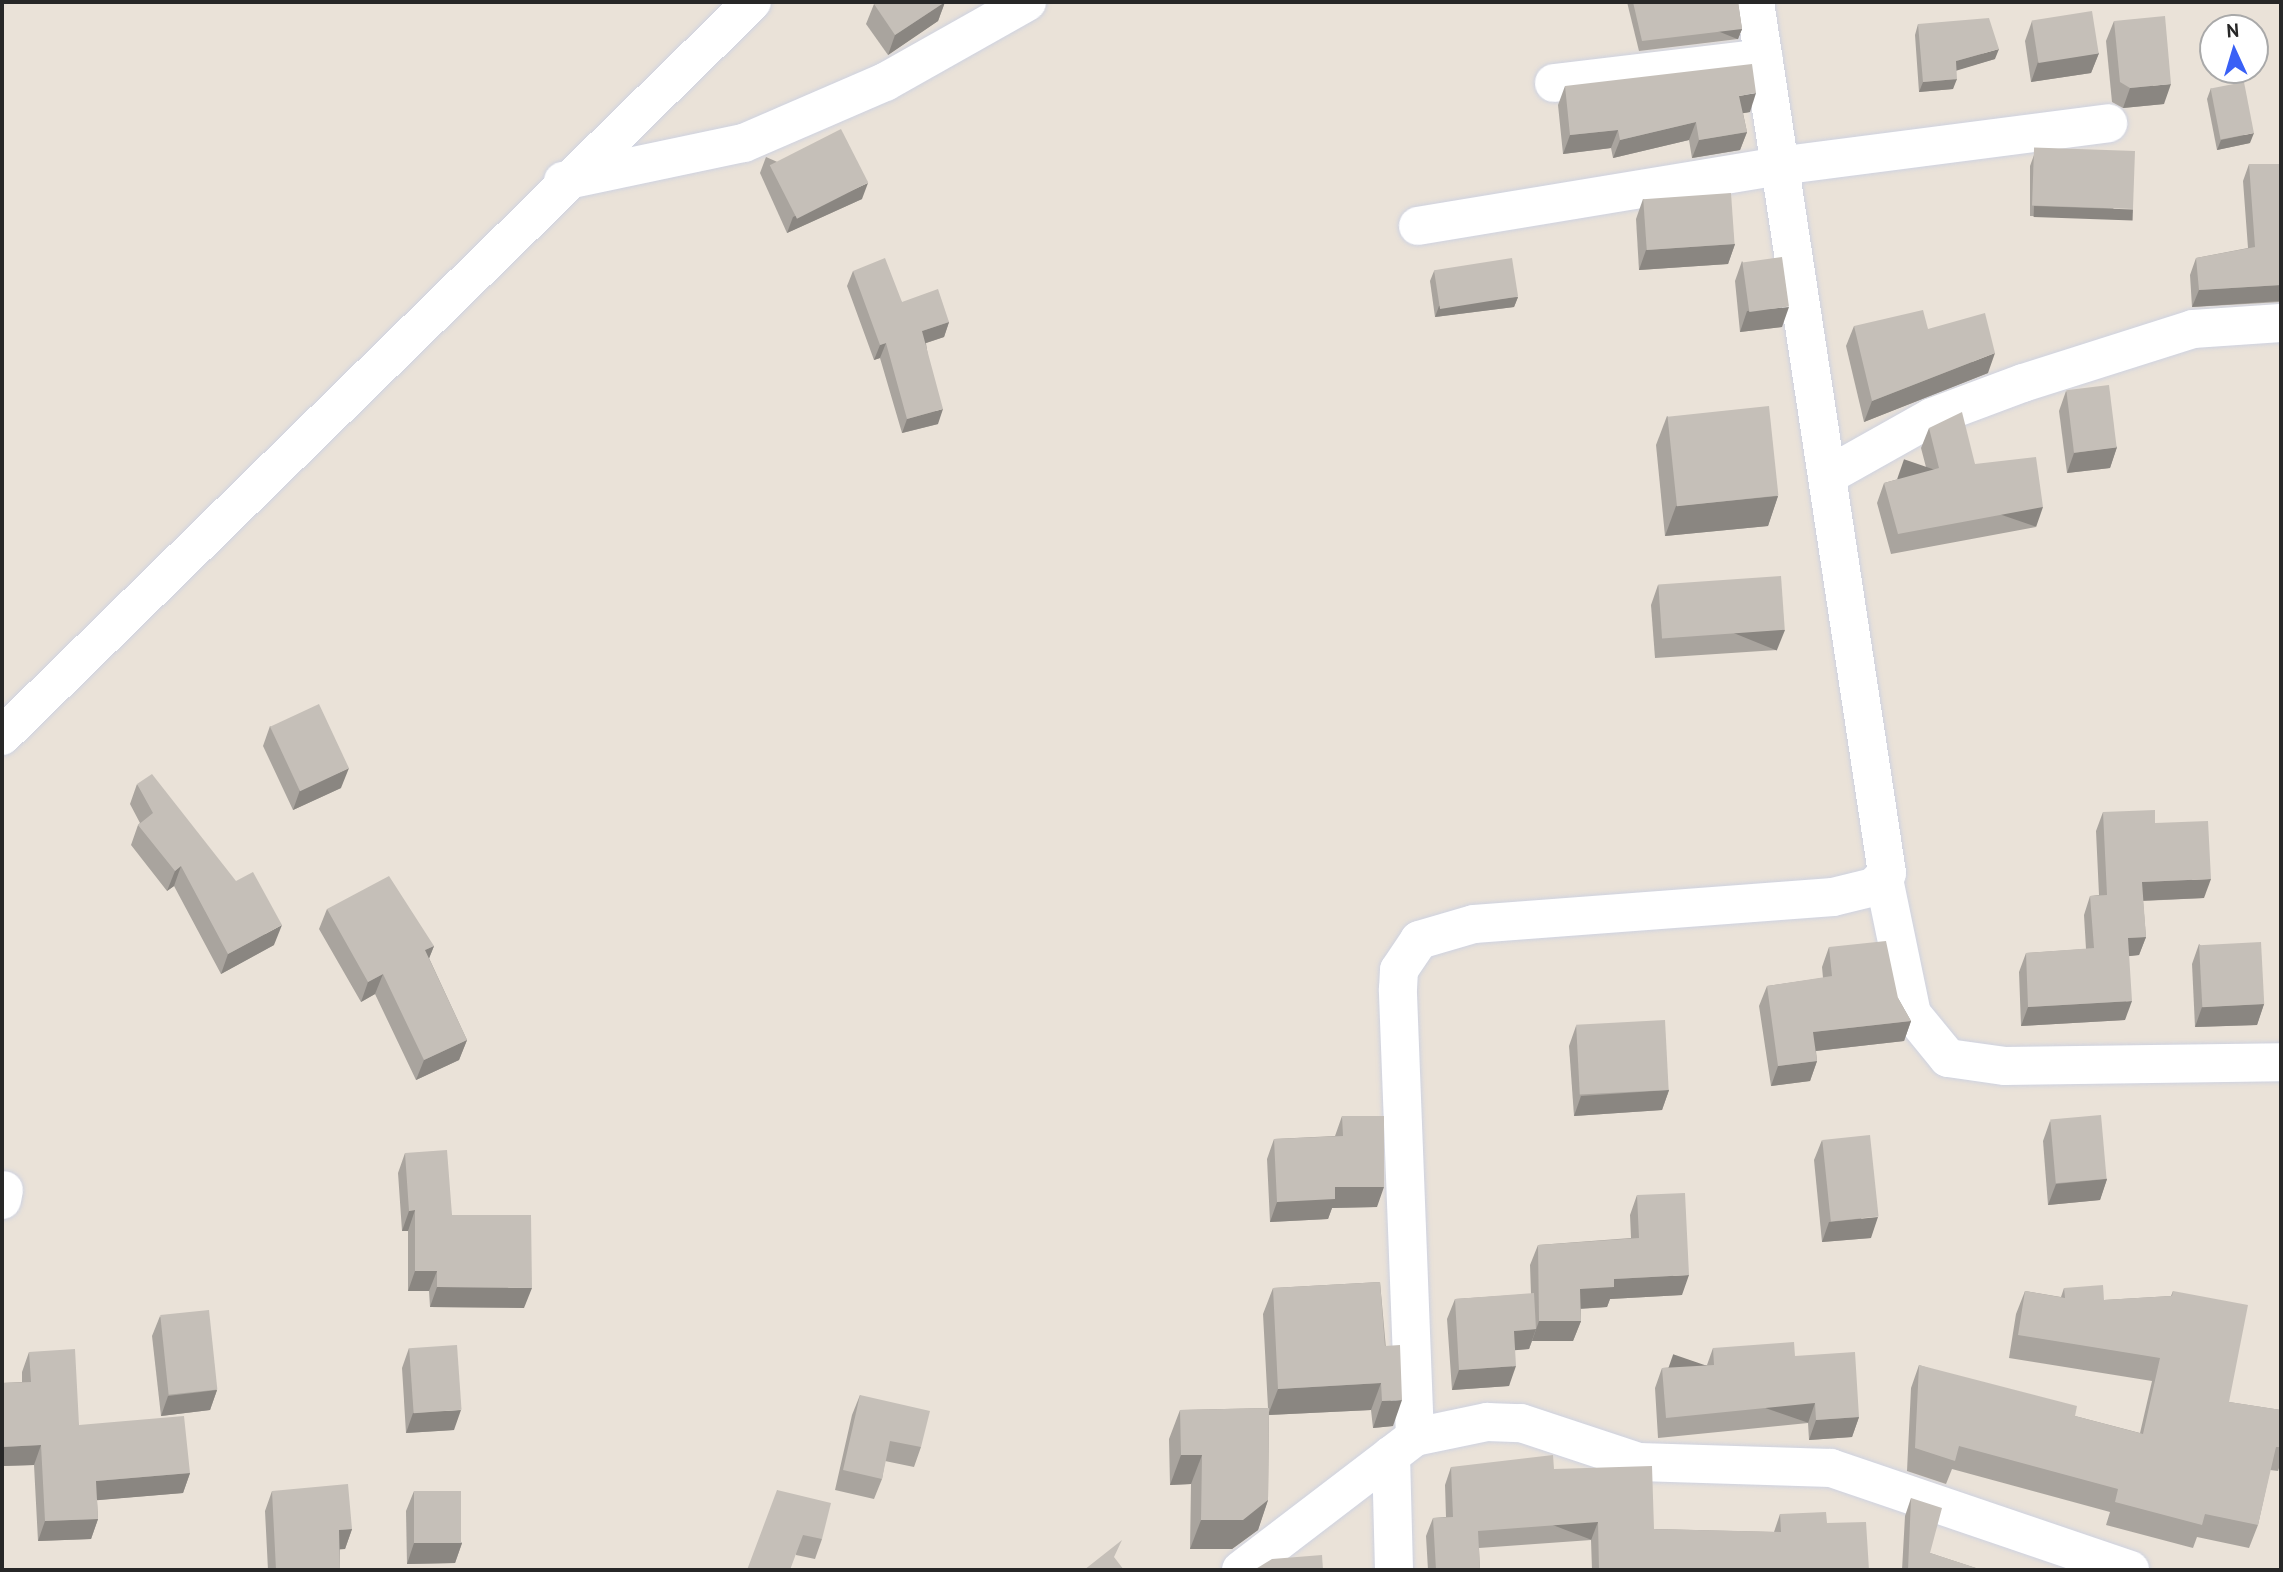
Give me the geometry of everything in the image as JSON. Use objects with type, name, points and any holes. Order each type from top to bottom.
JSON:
[{"type":"street","points":[[2,736],[563,181],[752,2]]},
{"type":"street","points":[[563,181],[744,144],[885,82],[1027,2]]},
{"type":"street","points":[[1755,2],[1887,852],[1884,879],[1912,1014],[1948,1058],[1968,1065],[2281,1062]]},
{"type":"street","points":[[1553,83],[1763,58]]},
{"type":"street","points":[[1418,226],[1779,166],[2109,123]]},
{"type":"street","points":[[1827,476],[1932,417],[2023,383],[2193,329],[2281,323]]},
{"type":"street","points":[[1394,1570],[1403,1446],[1398,989],[1406,955],[1419,940],[1474,924],[1833,897],[1884,879]]},
{"type":"street","points":[[1241,1570],[1403,1446],[1464,1425],[1521,1423],[1639,1462],[1831,1468],[2130,1570]]},
{"type":"building","points":[[945,2],[895,35],[874,4]]},
{"type":"building","points":[[1633,2],[1738,2],[1742,29],[1642,41]]},
{"type":"building","points":[[2092,11],[2099,53],[2038,63],[2032,21]]},
{"type":"building","points":[[2165,16],[2171,84],[2130,88],[2120,82],[2114,21]]},
{"type":"building","points":[[1989,18],[1999,49],[1956,61],[1957,79],[1923,82],[1918,24]]},
{"type":"building","points":[[1752,64],[1756,93],[1739,96],[1747,132],[1699,140],[1696,122],[1620,140],[1618,130],[1570,135],[1565,86]]},
{"type":"building","points":[[2244,84],[2254,133],[2221,140],[2211,88]]},
{"type":"building","points":[[841,129],[868,182],[797,219],[770,165]]},
{"type":"building","points":[[2034,147],[2135,151],[2133,209],[2032,205]]},
{"type":"building","points":[[2249,164],[2281,164],[2281,285],[2199,290],[2196,258],[2255,247]]},
{"type":"building","points":[[1731,193],[1735,244],[1647,250],[1643,199]]},
{"type":"building","points":[[1782,257],[1789,307],[1749,312],[1742,263]]},
{"type":"building","points":[[885,258],[902,302],[938,289],[949,322],[922,331],[943,409],[907,419],[886,343],[880,345],[853,271]]},
{"type":"building","points":[[1512,258],[1518,297],[1440,309],[1434,270]]},
{"type":"building","points":[[1923,310],[1928,329],[1985,313],[1995,353],[1872,401],[1854,326]]},
{"type":"building","points":[[2109,385],[2117,448],[2074,453],[2066,390]]},
{"type":"building","points":[[1769,406],[1778,496],[1677,506],[1668,417]]},
{"type":"building","points":[[1962,412],[1975,464],[2036,457],[2043,507],[1898,534],[1884,483],[1939,468],[1929,428]]},
{"type":"building","points":[[1781,576],[1785,630],[1662,638],[1658,585]]},
{"type":"building","points":[[319,704],[349,768],[300,791],[270,727]]},
{"type":"building","points":[[152,774],[236,881],[253,872],[282,925],[228,954],[181,866],[175,871],[138,825],[153,813],[137,784]]},
{"type":"building","points":[[2155,810],[2155,823],[2208,821],[2211,879],[2142,882],[2146,937],[2128,938],[2132,1001],[2028,1007],[2026,953],[2094,948],[2090,896],[2107,895],[2103,812]]},
{"type":"building","points":[[389,876],[434,946],[425,950],[467,1040],[424,1060],[383,974],[368,982],[327,909]]},
{"type":"building","points":[[1886,941],[1898,998],[1911,1021],[1813,1032],[1817,1061],[1778,1066],[1767,986],[1832,976],[1829,947]]},
{"type":"building","points":[[2261,942],[2264,1004],[2202,1007],[2199,945]]},
{"type":"building","points":[[1665,1020],[1669,1090],[1580,1095],[1576,1025]]},
{"type":"building","points":[[2101,1115],[2107,1179],[2056,1183],[2050,1119]]},
{"type":"building","points":[[1342,1116],[1384,1116],[1384,1187],[1335,1187],[1335,1199],[1277,1202],[1274,1139],[1343,1136]]},
{"type":"building","points":[[1870,1135],[1879,1217],[1831,1222],[1822,1140]]},
{"type":"building","points":[[447,1150],[452,1215],[531,1215],[532,1288],[437,1287],[437,1271],[415,1271],[415,1210],[409,1211],[405,1153]]},
{"type":"building","points":[[1685,1193],[1689,1275],[1614,1279],[1614,1287],[1580,1289],[1581,1321],[1539,1321],[1538,1245],[1639,1238],[1637,1195]]},
{"type":"building","points":[[1380,1282],[1385,1346],[1400,1345],[1402,1400],[1382,1401],[1381,1383],[1278,1389],[1273,1288]]},
{"type":"building","points":[[2103,1285],[2104,1300],[2172,1296],[2173,1291],[2248,1305],[2229,1402],[2281,1410],[2281,1447],[2276,1447],[2258,1525],[2205,1514],[2202,1525],[2115,1502],[2118,1489],[1959,1446],[1955,1461],[1915,1448],[1919,1365],[2077,1406],[2075,1416],[2143,1434],[2160,1358],[2018,1335],[2025,1291],[2065,1298],[2064,1288]]},
{"type":"building","points":[[1534,1293],[1536,1329],[1514,1331],[1516,1366],[1459,1370],[1455,1299]]},
{"type":"building","points":[[209,1310],[217,1390],[169,1395],[160,1315]]},
{"type":"building","points":[[1794,1342],[1795,1356],[1855,1352],[1859,1417],[1816,1420],[1815,1403],[1666,1418],[1662,1368],[1714,1365],[1713,1348]]},
{"type":"building","points":[[457,1345],[462,1410],[414,1413],[409,1348]]},
{"type":"building","points":[[75,1349],[79,1425],[184,1416],[190,1473],[96,1481],[98,1519],[45,1521],[41,1445],[2,1447],[2,1383],[31,1382],[29,1352]]},
{"type":"building","points":[[860,1395],[930,1411],[921,1447],[890,1441],[882,1479],[843,1470]]},
{"type":"building","points":[[1269,1408],[1268,1500],[1243,1520],[1201,1520],[1202,1455],[1181,1455],[1180,1410]]},
{"type":"building","points":[[1553,1455],[1554,1469],[1652,1466],[1654,1529],[1781,1532],[1780,1514],[1826,1512],[1827,1523],[1866,1522],[1869,1570],[1599,1570],[1598,1522],[1478,1531],[1480,1570],[1436,1570],[1433,1518],[1453,1517],[1451,1467]]},
{"type":"building","points":[[348,1484],[352,1529],[339,1530],[340,1570],[276,1570],[272,1491]]},
{"type":"building","points":[[777,1490],[831,1503],[822,1539],[803,1535],[790,1570],[747,1570]]},
{"type":"building","points":[[414,1491],[461,1491],[461,1543],[414,1543]]},
{"type":"building","points":[[1911,1498],[1942,1508],[1930,1553],[1982,1570],[1908,1570]]},
{"type":"building","points":[[1122,1540],[1114,1557],[1124,1570],[1084,1570]]},
{"type":"building","points":[[1322,1555],[1323,1570],[1254,1570],[1272,1559]]}]
